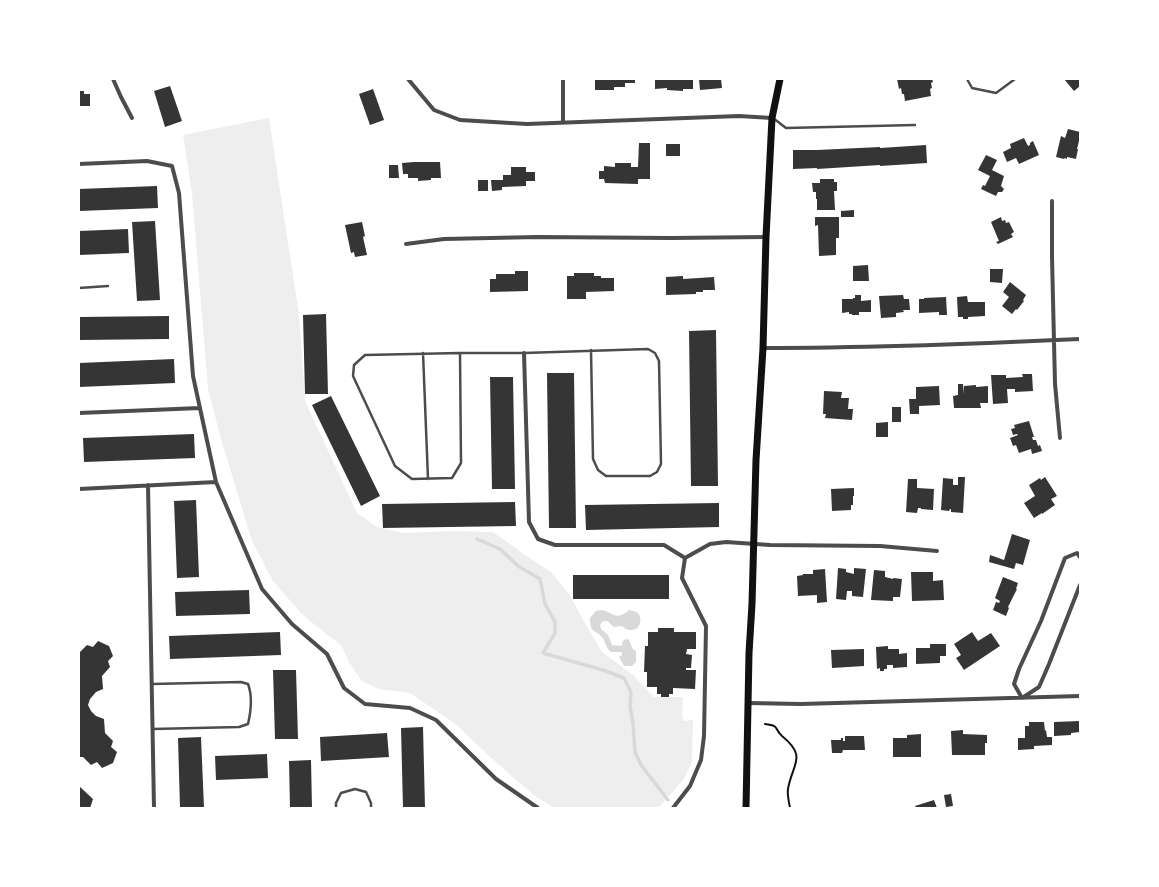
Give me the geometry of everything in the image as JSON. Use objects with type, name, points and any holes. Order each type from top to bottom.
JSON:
[{"type":"main road","points":[[746,808],[749,653],[758,429],[763,348],[766,236],[772,118],[780,79]]},
{"type":"street","points":[[113,79],[132,118]]},
{"type":"street","points":[[408,79],[434,110],[460,120],[527,124],[739,116],[772,118]]},
{"type":"street","points":[[563,79],[563,123]]},
{"type":"street","points":[[79,164],[147,161],[172,166],[180,193],[193,376],[216,482],[262,589],[292,624],[326,654],[344,688],[365,704],[410,708],[436,720],[496,779],[538,808]]},
{"type":"street","points":[[1052,200],[1055,384],[1060,438]]},
{"type":"street","points":[[406,244],[444,239],[537,236],[671,238],[766,236]]},
{"type":"street","points":[[763,348],[849,348],[1080,340]]},
{"type":"street","points":[[524,353],[529,522],[538,539],[555,545],[664,546],[685,558]]},
{"type":"street","points":[[79,413],[200,408]]},
{"type":"street","points":[[79,489],[216,482]]},
{"type":"street","points":[[148,485],[154,808]]},
{"type":"street","points":[[685,558],[710,544],[726,542],[754,544],[880,546],[937,551]]},
{"type":"street","points":[[1022,698],[1014,684],[1019,669],[1041,621],[1065,558],[1077,553],[1080,557]]},
{"type":"street","points":[[673,808],[690,786],[702,760],[704,736],[706,626],[682,578],[685,558]]},
{"type":"street","points":[[1022,698],[1039,687],[1080,585]]},
{"type":"street","points":[[748,703],[801,704],[1080,696]]},
{"type":"lane","points":[[967,79],[972,88],[996,94],[1015,79]]},
{"type":"lane","points":[[772,118],[786,128],[915,125]]},
{"type":"lane","points":[[79,288],[108,286]]},
{"type":"lane","points":[[460,352],[462,463],[452,478],[412,479],[395,466],[353,376],[354,365],[365,355],[460,352],[524,353],[591,350],[648,349],[655,353],[659,361],[661,464],[657,472],[650,476],[606,476],[598,470],[593,459],[591,350]]},
{"type":"lane","points":[[423,353],[428,479]]},
{"type":"lane","points":[[152,684],[241,682],[248,684],[251,693],[248,724],[239,727],[153,728]]},
{"type":"lane","points":[[336,808],[336,803],[341,793],[355,789],[366,792],[371,803],[371,808]]},
{"type":"path","points":[[765,724],[774,725],[795,751],[796,764],[788,789],[790,808]]},
{"type":"shaded area","points":[[269,118],[299,315],[305,401],[357,513],[377,527],[403,533],[451,531],[493,532],[551,572],[569,594],[602,652],[633,675],[654,697],[683,697],[682,716],[684,721],[693,720],[692,762],[684,779],[658,808],[555,808],[535,796],[490,757],[457,725],[410,693],[379,689],[362,681],[350,664],[341,645],[301,613],[273,581],[252,541],[221,439],[208,389],[192,193],[183,135]]},
{"type":"shaded area","points":[[602,610],[619,616],[630,610],[639,614],[640,624],[633,630],[627,630],[621,626],[614,627],[607,621],[603,621],[600,625],[601,629],[608,635],[612,645],[622,646],[624,640],[628,639],[636,651],[636,662],[632,666],[624,666],[619,657],[622,655],[622,652],[611,652],[602,637],[593,630],[590,623],[590,618],[596,611]]},
{"type":"building","points":[[595,79],[635,79],[635,83],[625,83],[625,87],[614,87],[614,90],[595,90]]},
{"type":"building","points":[[655,79],[693,79],[693,89],[683,89],[683,91],[667,90],[667,88],[655,89]]},
{"type":"building","points":[[699,79],[721,79],[722,88],[700,90]]},
{"type":"building","points":[[897,79],[932,79],[932,88],[930,89],[931,96],[905,101],[901,88],[899,89]]},
{"type":"building","points":[[1064,79],[1080,79],[1080,86],[1074,91]]},
{"type":"building","points":[[170,86],[182,121],[165,127],[154,91]]},
{"type":"building","points":[[373,89],[384,120],[370,125],[359,94]]},
{"type":"building","points":[[79,91],[84,91],[84,94],[90,94],[90,106],[79,106]]},
{"type":"building","points":[[1068,129],[1080,132],[1076,159],[1056,157],[1061,136],[1065,138]]},
{"type":"building","points":[[1024,138],[1028,146],[1033,141],[1039,155],[1019,164],[1016,158],[1007,162],[1003,152],[1011,148],[1010,144]]},
{"type":"building","points":[[639,143],[650,143],[650,179],[638,179],[638,184],[605,183],[604,179],[599,179],[599,171],[604,171],[604,166],[615,167],[615,163],[631,163],[631,167],[638,167]]},
{"type":"building","points":[[666,144],[680,144],[680,156],[666,156]]},
{"type":"building","points":[[926,145],[927,163],[793,169],[793,150],[880,148]]},
{"type":"building","points":[[986,155],[997,160],[992,170],[1004,176],[1001,186],[1004,189],[1002,192],[998,192],[996,196],[981,189],[983,185],[985,186],[990,176],[978,170]]},
{"type":"building","points":[[440,162],[441,178],[431,178],[431,180],[418,181],[418,178],[408,178],[408,174],[403,174],[402,163]]},
{"type":"building","points":[[389,165],[398,165],[399,178],[389,178]]},
{"type":"building","points":[[511,167],[526,167],[526,172],[535,172],[535,181],[526,181],[526,186],[502,187],[502,190],[492,191],[491,180],[503,180],[503,175],[511,175]]},
{"type":"building","points":[[820,179],[834,179],[834,182],[837,182],[837,191],[834,191],[835,210],[817,210],[816,192],[813,192],[812,183],[820,183]]},
{"type":"building","points":[[478,180],[488,180],[488,191],[478,191]]},
{"type":"building","points":[[157,186],[158,208],[79,211],[79,189]]},
{"type":"building","points":[[854,210],[854,217],[841,217],[841,211]]},
{"type":"building","points":[[815,217],[839,217],[839,238],[836,238],[836,255],[819,256],[818,225],[815,226]]},
{"type":"building","points":[[1001,217],[1002,221],[1005,220],[1006,223],[1009,222],[1014,232],[1011,234],[1013,237],[998,244],[996,242],[999,241],[991,222]]},
{"type":"building","points":[[155,221],[160,300],[137,301],[132,222]]},
{"type":"building","points":[[362,222],[365,236],[363,237],[367,255],[355,257],[354,252],[351,253],[345,225]]},
{"type":"building","points":[[128,229],[129,253],[79,255],[79,231]]},
{"type":"building","points":[[868,265],[869,281],[853,281],[853,266]]},
{"type":"building","points":[[990,269],[1003,269],[1002,283],[990,282]]},
{"type":"building","points":[[515,271],[528,271],[528,291],[490,292],[490,279],[496,279],[496,274],[515,274]]},
{"type":"building","points":[[574,273],[594,273],[594,276],[601,276],[601,278],[614,278],[614,291],[586,292],[586,299],[567,299],[567,276],[574,276]]},
{"type":"building","points":[[683,276],[683,279],[714,277],[715,290],[703,290],[703,292],[696,292],[696,294],[666,295],[666,277]]},
{"type":"building","points":[[1010,282],[1026,295],[1023,300],[1024,301],[1012,314],[1002,306],[1009,297],[1003,292]]},
{"type":"building","points":[[855,295],[861,295],[861,301],[871,300],[871,312],[859,312],[859,315],[852,315],[849,314],[849,312],[842,313],[842,299],[853,299],[855,298]]},
{"type":"building","points":[[903,295],[904,299],[909,299],[910,310],[903,310],[904,312],[896,313],[896,317],[881,318],[879,296]]},
{"type":"building","points":[[967,296],[968,302],[985,302],[985,316],[968,317],[968,319],[958,317],[957,297]]},
{"type":"building","points":[[946,297],[947,315],[939,315],[939,312],[919,313],[919,299]]},
{"type":"building","points":[[326,314],[328,394],[305,394],[303,315]]},
{"type":"building","points":[[169,316],[169,339],[79,340],[79,317]]},
{"type":"building","points":[[716,330],[718,486],[691,486],[689,331]]},
{"type":"building","points":[[174,359],[175,383],[79,387],[79,363]]},
{"type":"building","points":[[547,373],[574,373],[576,528],[549,528]]},
{"type":"building","points":[[1022,374],[1032,374],[1033,391],[1015,392],[1015,389],[1007,389],[1008,403],[993,404],[991,375],[1006,375],[1006,378],[1023,377]]},
{"type":"building","points":[[490,377],[513,377],[515,489],[492,489]]},
{"type":"building","points":[[958,384],[963,384],[964,394],[964,386],[988,386],[988,403],[980,403],[981,408],[954,408],[953,396],[958,395]]},
{"type":"building","points":[[939,386],[940,405],[919,406],[919,414],[910,414],[909,399],[916,399],[916,387]]},
{"type":"building","points":[[824,391],[842,392],[841,398],[849,398],[848,409],[853,409],[852,420],[825,418],[826,414],[823,414]]},
{"type":"building","points":[[331,396],[380,496],[361,506],[312,405]]},
{"type":"building","points":[[892,407],[901,407],[901,422],[892,422]]},
{"type":"building","points":[[1029,421],[1034,437],[1032,437],[1033,440],[1036,440],[1042,451],[1032,454],[1031,449],[1019,453],[1016,445],[1013,446],[1010,438],[1018,435],[1013,435],[1011,429],[1015,428],[1014,425]]},
{"type":"building","points":[[888,422],[888,437],[876,437],[876,423]]},
{"type":"building","points":[[194,434],[195,458],[84,462],[83,438]]},
{"type":"building","points":[[958,477],[965,477],[963,513],[951,512],[951,509],[949,511],[941,510],[943,478],[953,479],[953,485],[958,485]]},
{"type":"building","points":[[1045,477],[1057,496],[1051,499],[1055,505],[1034,518],[1024,503],[1035,496],[1029,485],[1040,478],[1041,480]]},
{"type":"building","points":[[908,479],[917,479],[917,488],[934,489],[933,510],[918,508],[917,513],[906,512]]},
{"type":"building","points":[[854,488],[853,505],[851,505],[851,510],[832,511],[831,489]]},
{"type":"building","points":[[196,500],[199,577],[177,578],[174,501]]},
{"type":"building","points":[[515,502],[516,526],[383,528],[382,504]]},
{"type":"building","points":[[719,503],[719,527],[586,530],[585,505]]},
{"type":"building","points":[[1012,534],[1030,540],[1023,565],[1016,563],[1014,569],[989,562],[990,555],[1004,560]]},
{"type":"building","points":[[838,568],[846,569],[846,572],[854,574],[854,568],[866,569],[863,597],[852,596],[852,591],[847,591],[846,600],[836,599]]},
{"type":"building","points":[[825,569],[827,602],[817,603],[817,595],[798,596],[797,576],[803,574],[813,574],[813,570]]},
{"type":"building","points":[[874,570],[885,571],[885,577],[902,579],[900,597],[893,597],[893,601],[871,600]]},
{"type":"building","points":[[911,572],[933,572],[933,581],[943,580],[944,600],[912,601]]},
{"type":"building","points":[[573,575],[669,575],[669,599],[573,599]]},
{"type":"building","points":[[1003,577],[1018,583],[1006,616],[993,610],[996,602],[999,603],[1000,601],[995,598]]},
{"type":"building","points":[[249,590],[250,614],[176,616],[175,592]]},
{"type":"building","points":[[658,628],[674,628],[674,632],[696,632],[696,649],[687,649],[686,654],[692,655],[691,668],[686,668],[686,670],[696,670],[695,689],[673,688],[673,694],[669,694],[669,697],[661,697],[661,694],[657,694],[657,687],[647,687],[647,672],[644,672],[645,646],[648,646],[648,632],[658,632]]},
{"type":"building","points":[[280,632],[281,655],[170,659],[169,636]]},
{"type":"building","points":[[972,632],[978,641],[991,633],[1000,646],[964,670],[956,658],[961,655],[954,644]]},
{"type":"building","points":[[98,641],[109,646],[113,656],[108,661],[110,667],[102,676],[103,689],[96,692],[90,699],[88,705],[96,716],[104,719],[105,733],[113,741],[111,747],[117,752],[113,763],[102,768],[97,762],[91,765],[83,757],[79,757],[79,653],[87,645],[93,647]]},
{"type":"building","points":[[930,644],[946,644],[946,656],[940,656],[940,663],[916,664],[916,648],[930,648]]},
{"type":"building","points":[[888,646],[888,649],[899,649],[899,654],[907,653],[907,667],[893,668],[893,665],[887,665],[887,669],[884,669],[884,671],[880,671],[880,668],[877,669],[876,647]]},
{"type":"building","points":[[864,649],[864,666],[832,668],[831,650]]},
{"type":"building","points":[[273,670],[296,670],[298,739],[275,739]]},
{"type":"building","points":[[1080,721],[1080,732],[1071,733],[1071,735],[1054,736],[1054,722]]},
{"type":"building","points":[[1029,722],[1044,722],[1047,737],[1052,737],[1052,745],[1034,746],[1034,749],[1018,750],[1018,738],[1025,738],[1025,726],[1029,726]]},
{"type":"building","points":[[423,727],[425,808],[403,808],[401,728]]},
{"type":"building","points":[[963,730],[963,734],[987,735],[985,755],[952,755],[951,731]]},
{"type":"building","points":[[387,733],[389,757],[321,761],[320,737]]},
{"type":"building","points":[[921,734],[921,757],[893,757],[893,738],[907,738],[907,735]]},
{"type":"building","points":[[845,736],[864,736],[865,750],[843,750],[842,753],[832,753],[831,740],[841,740],[841,738],[843,738],[843,741],[845,741]]},
{"type":"building","points":[[201,737],[204,808],[180,808],[178,738]]},
{"type":"building","points":[[267,754],[268,778],[216,780],[215,756]]},
{"type":"building","points":[[311,760],[312,808],[290,808],[289,761]]},
{"type":"building","points":[[79,786],[93,799],[90,808],[79,808]]},
{"type":"building","points":[[951,794],[953,806],[946,807],[944,795]]},
{"type":"building","points":[[934,800],[937,808],[916,808],[915,806]]},
{"type":"waterway","points":[[477,539],[500,549],[518,566],[540,579],[545,604],[555,622],[555,633],[543,653],[603,670],[624,678],[631,692],[630,706],[635,752],[641,765],[668,800]]}]
